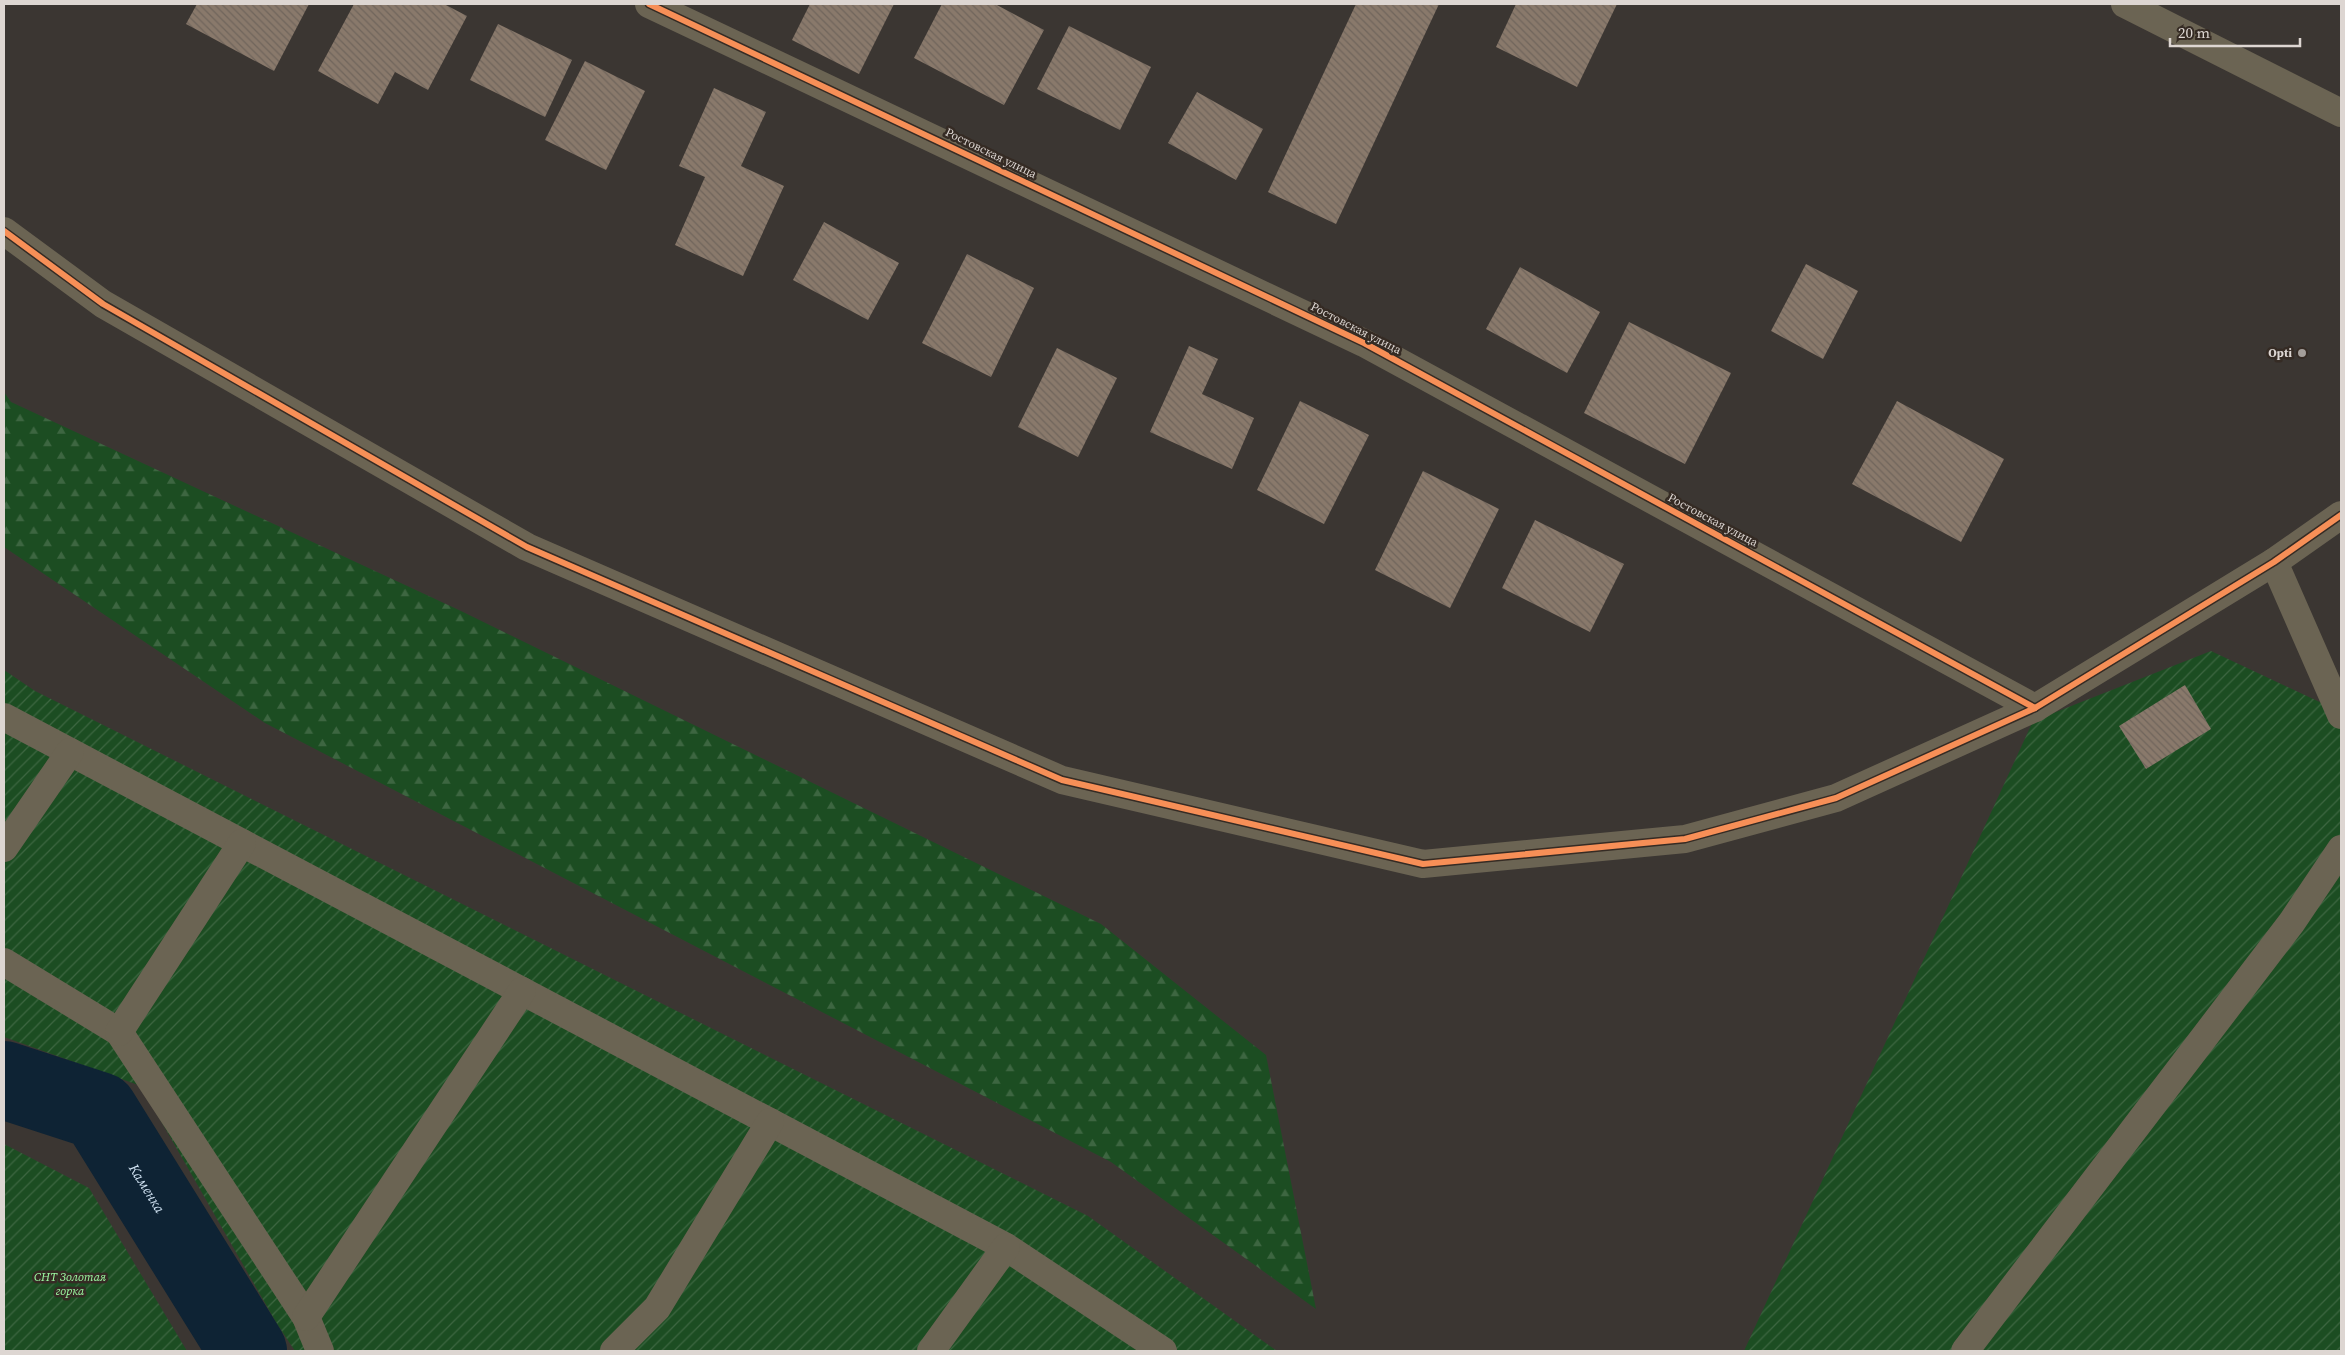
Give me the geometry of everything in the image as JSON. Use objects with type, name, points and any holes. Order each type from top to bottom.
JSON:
[{"type":"street","name":"Ростовская улица","points":[[649,4],[1364,343],[2035,708]]},
{"type":"street","points":[[2125,4],[2341,113]]},
{"type":"street","points":[[4,231],[103,304],[528,547],[1062,780],[1423,864],[1685,839],[1836,798],[2035,708],[2274,562],[2341,515]]},
{"type":"street","points":[[2274,562],[2341,715]]},
{"type":"street","points":[[4,717],[1024,1256],[1163,1351]]},
{"type":"street","points":[[4,848],[70,752]]},
{"type":"street","points":[[119,1032],[242,843]]},
{"type":"street","points":[[1965,1351],[2292,922],[2341,849]]},
{"type":"street","points":[[4,962],[119,1032],[306,1317],[320,1351]]},
{"type":"street","points":[[306,1317],[522,991]]},
{"type":"street","points":[[614,1351],[658,1308],[770,1122]]},
{"type":"street","points":[[931,1351],[1006,1247]]},
{"type":"green space","points":[[4,392],[11,402],[461,611],[1101,924],[1266,1055],[1316,1309],[1111,1162],[265,723],[4,547]]},
{"type":"green space","points":[[2211,651],[2341,712],[2341,1351],[1744,1351],[2033,721]]},
{"type":"green space","points":[[4,670],[35,691],[1088,1216],[1277,1351],[295,1351],[277,1324],[141,1086],[4,1037]]},
{"type":"green space","name":"СНТ Золотая горка","points":[[4,1144],[89,1188],[187,1351],[4,1351]]},
{"type":"building","points":[[197,4],[309,4],[274,71],[186,24]]},
{"type":"building","points":[[354,4],[444,4],[467,16],[428,90],[395,72],[378,104],[318,71]]},
{"type":"building","points":[[810,4],[894,4],[859,74],[792,40]]},
{"type":"building","points":[[942,4],[995,4],[1044,30],[1004,105],[914,58]]},
{"type":"building","points":[[1356,4],[1439,4],[1336,224],[1268,192]]},
{"type":"building","points":[[1516,4],[1617,4],[1577,87],[1496,47]]},
{"type":"building","points":[[498,24],[572,60],[545,117],[470,80]]},
{"type":"building","points":[[1069,26],[1151,67],[1120,130],[1037,89]]},
{"type":"building","points":[[585,61],[645,91],[606,170],[545,140]]},
{"type":"building","points":[[714,88],[766,112],[741,166],[784,186],[743,276],[675,245],[705,177],[679,166]]},
{"type":"building","points":[[1197,92],[1263,129],[1236,180],[1168,143]]},
{"type":"building","points":[[824,222],[899,263],[868,320],[793,280]]},
{"type":"building","points":[[967,254],[1034,288],[991,377],[922,343]]},
{"type":"building","points":[[1806,264],[1858,291],[1823,359],[1771,331]]},
{"type":"building","points":[[1520,267],[1600,312],[1567,373],[1486,329]]},
{"type":"building","points":[[1629,322],[1731,373],[1685,464],[1584,413]]},
{"type":"building","points":[[1189,346],[1218,359],[1202,394],[1254,418],[1232,469],[1150,432]]},
{"type":"building","points":[[1057,348],[1117,378],[1078,457],[1018,427]]},
{"type":"building","points":[[1300,401],[1369,435],[1324,524],[1257,490]]},
{"type":"building","points":[[1897,401],[2004,459],[1961,542],[1852,484]]},
{"type":"building","points":[[1423,471],[1499,509],[1450,608],[1375,570]]},
{"type":"building","points":[[1535,520],[1624,564],[1590,632],[1502,588]]},
{"type":"building","points":[[2185,685],[2211,729],[2146,769],[2119,726]]},
{"type":"waterway","name":"Каменка","points":[[4,1080],[99,1111],[248,1351]]},
{"type":"cycle path","points":[[649,4],[1364,343],[2035,708]]},
{"type":"cycle path","points":[[4,231],[103,304],[527,547],[1062,780],[1423,864],[1685,839],[1836,798],[2035,708],[2274,562],[2341,515]]},
{"type":"place","name":"Opti","points":[[2302,353]]}]
